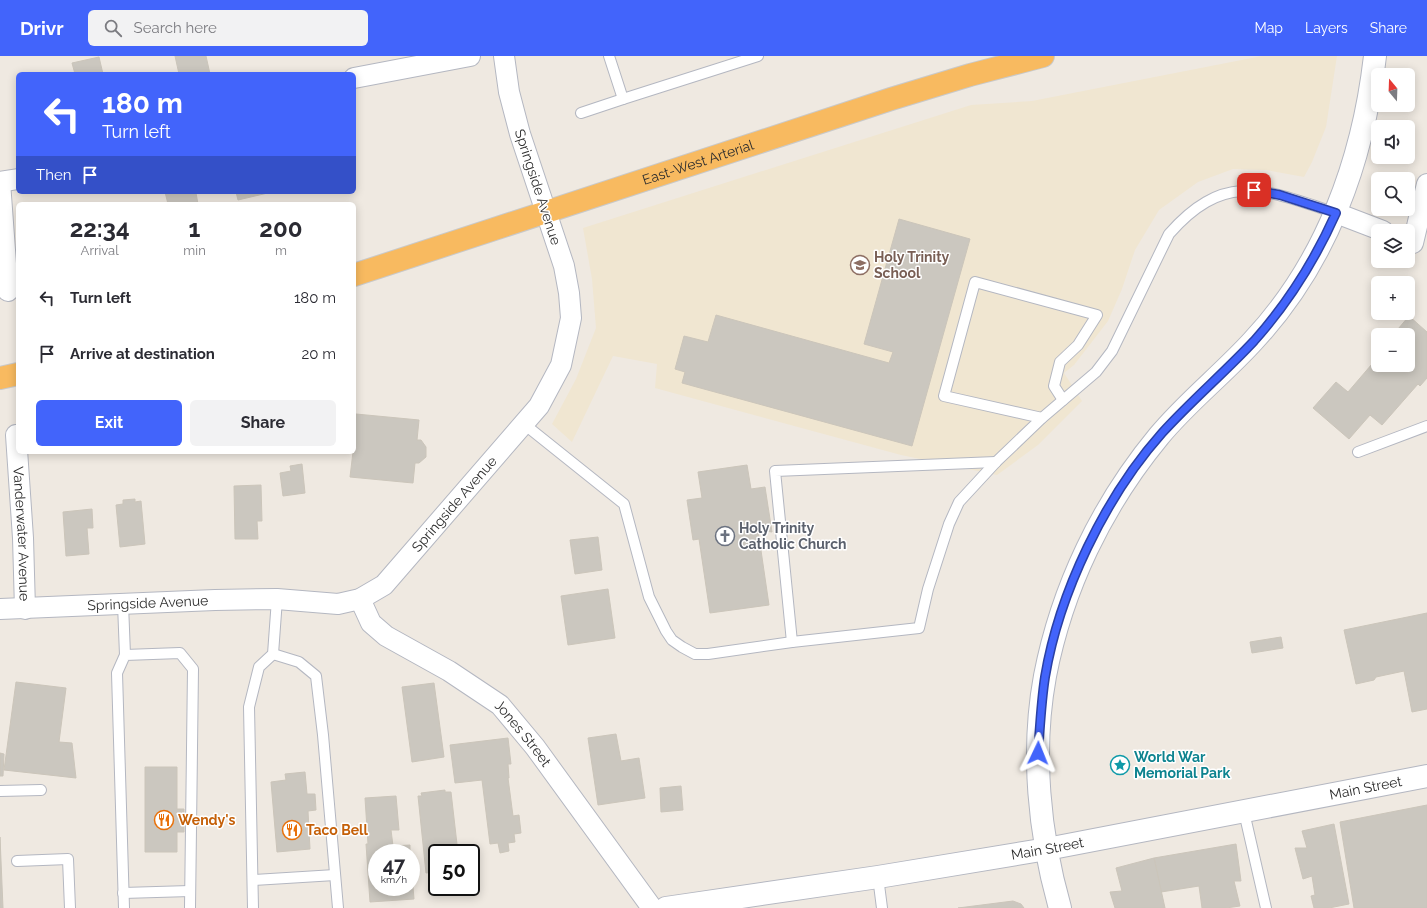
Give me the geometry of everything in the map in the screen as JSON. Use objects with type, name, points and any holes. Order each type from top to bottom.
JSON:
[{"type":"highway","name":"East-West Arterial","points":[[356,274],[891,99],[970,75],[1043,56]]},
{"type":"highway","points":[[0,378],[16,374]]},
{"type":"main road","points":[[1060,908],[1051,873],[1047,849],[1040,789],[1038,753],[1045,677],[1059,621],[1072,585],[1104,514],[1122,485],[1160,435],[1181,412],[1230,366],[1273,318],[1294,290],[1311,263],[1336,213],[1349,179],[1367,107],[1375,56]]},
{"type":"main road","name":"Main Street","points":[[666,908],[737,903],[878,877],[1047,849],[1427,776]]},
{"type":"street","points":[[356,78],[470,56]]},
{"type":"street","name":"Springside Avenue","points":[[0,609],[215,600],[277,600],[338,604],[360,599],[384,585],[539,406],[561,365],[571,318],[569,293],[564,266],[520,134],[509,92],[504,56]]},
{"type":"street","points":[[8,291],[0,182],[16,179]]},
{"type":"street","points":[[1416,245],[1427,184]]},
{"type":"street","points":[[1336,213],[1371,226]]},
{"type":"street","name":"Vanderwater Avenue","points":[[17,454],[23,538],[25,609]]},
{"type":"street","name":"Jones Street","points":[[360,599],[371,623],[386,636],[449,671],[500,705],[535,747],[652,908]]},
{"type":"lane","points":[[609,56],[623,99]]},
{"type":"lane","points":[[581,113],[758,56]]},
{"type":"lane","points":[[524,424],[624,504],[649,597],[672,640],[695,654],[708,654],[792,642],[919,628],[930,582],[949,524],[959,502],[996,462],[1042,418],[1096,372],[1112,351],[1169,234],[1181,220],[1211,199],[1228,193],[1246,190],[1262,191],[1280,195],[1336,213]]},
{"type":"lane","points":[[1042,418],[944,396],[975,282],[1098,315],[1078,345],[1060,362],[1054,386],[1063,400]]},
{"type":"lane","points":[[1358,452],[1427,426]]},
{"type":"lane","points":[[792,642],[775,471],[996,462]]},
{"type":"lane","points":[[253,908],[249,707],[259,667],[273,654],[277,600]]},
{"type":"lane","points":[[123,604],[125,655],[117,673],[124,908]]},
{"type":"lane","points":[[125,655],[180,653],[193,669],[190,908]]},
{"type":"lane","points":[[273,654],[299,662],[316,676],[323,735],[338,908]]},
{"type":"lane","points":[[0,791],[42,790]]},
{"type":"lane","points":[[1244,812],[1266,908]]},
{"type":"lane","points":[[17,861],[68,859],[70,908]]},
{"type":"lane","points":[[253,880],[335,875]]},
{"type":"lane","points":[[878,877],[882,908]]},
{"type":"lane","points":[[123,893],[190,891]]},
{"type":"shaded area","name":"Holy Trinity School","points":[[1262,56],[1337,56],[1326,127],[1312,162],[1304,177],[1266,170],[1233,169],[1198,182],[1159,210],[1135,250],[1122,289],[1108,321],[1074,365],[1064,373],[1082,401],[1038,445],[997,475],[901,455],[655,388],[657,364],[613,356],[572,442],[552,424],[576,379],[596,328],[592,279],[583,228],[971,105],[1032,101]]},
{"type":"building","points":[[175,56],[206,56],[210,72],[179,72]]},
{"type":"building","points":[[99,57],[103,72],[74,72],[72,63]]},
{"type":"building","points":[[166,194],[196,194],[198,202],[168,202]]},
{"type":"building","points":[[236,194],[264,194],[238,200]]},
{"type":"building","points":[[899,219],[970,239],[912,446],[682,383],[685,372],[675,369],[684,336],[708,342],[716,315],[889,363],[893,352],[864,344]]},
{"type":"building","points":[[1406,320],[1414,320],[1427,332],[1427,378],[1420,386],[1418,384],[1382,425],[1370,415],[1349,439],[1313,408],[1336,382],[1348,392],[1371,365],[1371,372],[1415,372],[1415,328],[1399,328]]},
{"type":"building","points":[[356,414],[419,420],[417,440],[421,440],[426,447],[426,457],[419,463],[415,463],[413,483],[350,477],[353,454],[356,454]]},
{"type":"building","points":[[302,464],[305,493],[283,496],[280,473],[291,471],[290,466]]},
{"type":"building","name":"Holy Trinity Catholic Church","points":[[747,465],[751,489],[765,487],[772,532],[758,530],[769,605],[710,613],[699,539],[693,540],[687,500],[702,498],[698,472]]},
{"type":"building","points":[[261,485],[262,521],[257,521],[258,539],[235,539],[234,486]]},
{"type":"building","points":[[135,499],[135,502],[141,501],[145,544],[120,547],[116,505],[123,504],[123,500]]},
{"type":"building","points":[[92,509],[93,528],[87,528],[89,554],[66,556],[63,512]]},
{"type":"building","points":[[598,537],[602,570],[575,574],[570,540]]},
{"type":"building","points":[[608,589],[615,638],[568,645],[561,596]]},
{"type":"building","points":[[1427,613],[1427,709],[1412,712],[1404,671],[1376,677],[1374,680],[1356,684],[1344,630]]},
{"type":"building","points":[[1281,637],[1283,648],[1252,653],[1250,642]]},
{"type":"building","points":[[16,682],[66,688],[59,742],[72,743],[76,778],[4,770]]},
{"type":"building","points":[[434,683],[444,757],[412,762],[402,687]]},
{"type":"building","points":[[616,734],[621,761],[639,758],[645,798],[598,805],[588,738]]},
{"type":"building","points":[[508,738],[511,764],[508,764],[508,778],[513,816],[519,815],[521,833],[514,834],[515,842],[508,843],[509,851],[500,853],[498,843],[490,844],[482,780],[455,783],[450,745]]},
{"type":"building","points":[[0,753],[4,754],[3,776],[0,776]]},
{"type":"building","name":"Wendy's","points":[[145,767],[177,767],[177,809],[184,809],[184,832],[177,832],[177,852],[145,852]]},
{"type":"building","name":"Taco Bell","points":[[305,772],[307,794],[315,794],[316,810],[308,811],[310,849],[277,852],[271,782],[286,780],[285,774]]},
{"type":"building","points":[[681,786],[683,810],[661,812],[660,788]]},
{"type":"building","points":[[445,790],[445,792],[451,792],[457,844],[428,844],[428,873],[426,873],[418,796],[422,796],[421,793]]},
{"type":"building","points":[[396,796],[399,830],[391,830],[393,844],[368,844],[365,798]]},
{"type":"building","points":[[1427,805],[1427,908],[1354,908],[1340,822]]},
{"type":"building","points":[[1334,824],[1349,904],[1329,908],[1314,908],[1311,896],[1315,895],[1312,876],[1303,879],[1295,848],[1307,848],[1302,831]]},
{"type":"building","points":[[0,837],[3,908],[0,908]]},
{"type":"building","points":[[366,844],[368,844],[368,873]]},
{"type":"building","points":[[1236,844],[1241,881],[1234,881],[1240,906],[1226,908],[1202,908],[1199,886],[1161,892],[1154,858]]},
{"type":"building","points":[[1154,858],[1165,908],[1115,908],[1110,892],[1122,891],[1116,868]]},
{"type":"building","points":[[370,896],[414,896],[414,899],[370,902]]},
{"type":"building","points":[[1013,901],[1021,904],[1024,908],[958,908]]},
{"type":"place","name":"Holy Trinity School","points":[[860,265]]},
{"type":"place","name":"Holy Trinity Catholic Church","points":[[725,536]]},
{"type":"place","name":"World War Memorial Park","points":[[1120,765]]},
{"type":"place","name":"Wendy's","points":[[164,820]]},
{"type":"place","name":"Taco Bell","points":[[292,830]]},
{"type":"route","points":[[1038,753],[1045,677],[1059,621],[1087,549],[1104,514],[1122,485],[1160,435],[1181,412],[1230,366],[1273,318],[1294,290],[1311,263],[1336,213],[1280,195],[1254,190]]}]
